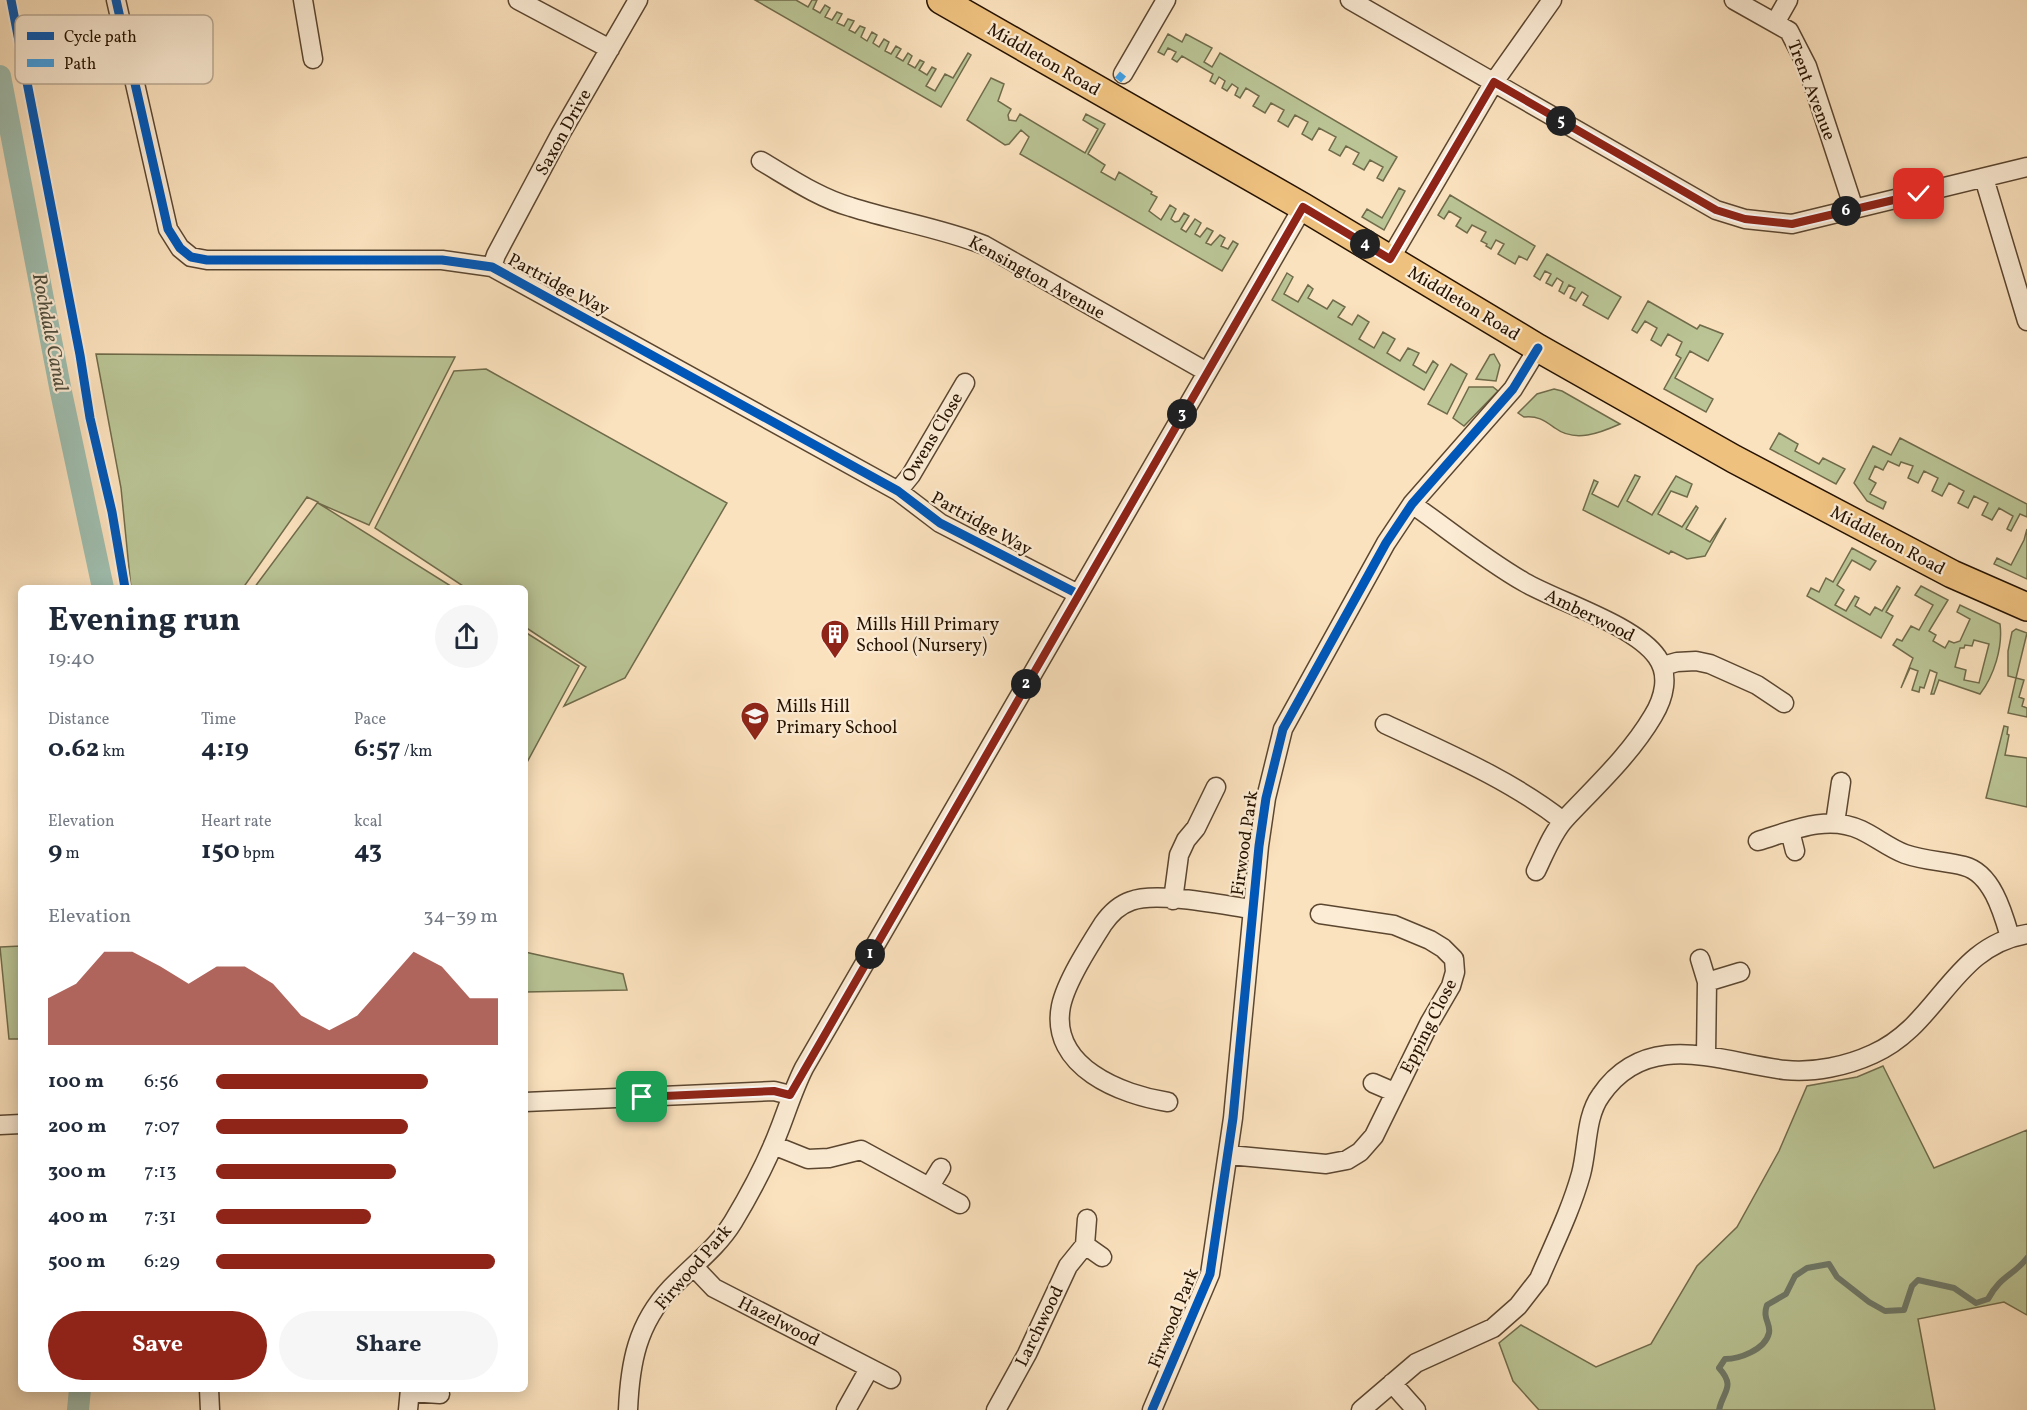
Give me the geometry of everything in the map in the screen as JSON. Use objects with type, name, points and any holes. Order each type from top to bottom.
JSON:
[{"type":"main road","name":"Middleton Road","points":[[941,0],[1303,207],[1538,348],[1832,511],[1980,588],[2027,607]]},
{"type":"street","name":"Partridge Way","points":[[116,0],[119,15]]},
{"type":"street","points":[[303,0],[314,59]]},
{"type":"street","points":[[518,0],[610,49]]},
{"type":"street","name":"Saxon Drive","points":[[492,267],[496,255],[561,133],[638,0]]},
{"type":"street","points":[[1123,74],[1166,0]]},
{"type":"street","points":[[1350,0],[1716,210],[1745,219],[1792,224],[2027,167]]},
{"type":"street","points":[[1390,259],[1494,82],[1552,0]]},
{"type":"street","name":"Trent Avenue","points":[[1734,0],[1789,31],[1807,66],[1854,209]]},
{"type":"street","points":[[1775,23],[1788,0]]},
{"type":"street","name":"Partridge Way","points":[[135,84],[168,229],[180,248],[191,257],[238,261],[442,260],[492,267],[898,491],[940,523],[1078,594]]},
{"type":"street","name":"Kensington Avenue","points":[[761,161],[805,187],[849,207],[955,233],[984,245],[1206,372]]},
{"type":"street","points":[[1984,177],[2027,321]]},
{"type":"street","name":"Firwood Park","points":[[627,1410],[632,1357],[648,1318],[669,1290],[715,1246],[733,1222],[773,1145],[790,1095],[1303,207]]},
{"type":"street","name":"Firwood Park","points":[[1152,1410],[1210,1275],[1229,1155],[1252,909],[1266,798],[1283,729],[1353,599],[1412,504],[1495,413],[1514,389],[1538,348]]},
{"type":"street","name":"Owens Close","points":[[898,491],[911,475],[965,383]]},
{"type":"street","name":"Amberwood","points":[[1412,504],[1472,549],[1525,583],[1639,638],[1656,655],[1663,666]]},
{"type":"street","points":[[1536,871],[1563,821],[1582,804],[1649,723],[1661,701],[1665,681],[1663,666],[1677,662],[1696,661],[1710,664],[1757,685],[1784,703]]},
{"type":"street","points":[[1385,724],[1462,760],[1543,805],[1563,821]]},
{"type":"street","points":[[1835,823],[1841,782]]},
{"type":"street","points":[[1173,900],[1179,855],[1186,840],[1196,828],[1216,787]]},
{"type":"street","points":[[1361,1410],[1416,1363],[1493,1328],[1529,1294],[1539,1279],[1581,1174],[1593,1109],[1600,1095],[1616,1077],[1640,1060],[1661,1054],[1706,1055],[1786,1070],[1811,1070],[1843,1065],[1875,1054],[1924,1017],[1960,971],[1977,954],[2019,935],[1994,893],[1975,871],[1966,866],[1918,858],[1897,851],[1860,829],[1835,823],[1812,824],[1758,841]]},
{"type":"street","points":[[1790,831],[1795,851]]},
{"type":"street","points":[[1168,1102],[1146,1099],[1111,1086],[1091,1073],[1069,1050],[1060,1018],[1064,995],[1096,934],[1110,915],[1129,901],[1139,898],[1173,900],[1252,909]]},
{"type":"street","name":"Epping Close","points":[[1229,1155],[1326,1164],[1347,1160],[1360,1152],[1374,1136],[1394,1092],[1451,986],[1455,972],[1454,959],[1430,940],[1394,925],[1320,914]]},
{"type":"street","points":[[1701,959],[1707,982],[1706,1055]]},
{"type":"street","points":[[1707,982],[1740,972]]},
{"type":"street","name":"Epping Close","points":[[1373,1083],[1394,1092]]},
{"type":"street","points":[[528,1102],[774,1091],[790,1095]]},
{"type":"street","points":[[0,1125],[18,1124]]},
{"type":"street","points":[[773,1145],[808,1159],[828,1158],[861,1150],[960,1204]]},
{"type":"street","points":[[930,1186],[941,1168]]},
{"type":"street","points":[[1087,1219],[1085,1245],[1102,1257]]},
{"type":"street","name":"Larchwood","points":[[996,1410],[1027,1354],[1068,1266],[1085,1245]]},
{"type":"street","name":"Hazelwood","points":[[694,1267],[714,1288],[891,1379]]},
{"type":"street","points":[[846,1410],[869,1369]]},
{"type":"street","points":[[1392,1383],[1416,1410]]},
{"type":"street","points":[[209,1392],[210,1410]]},
{"type":"street","points":[[409,1397],[440,1394]]},
{"type":"green space","points":[[755,0],[796,0],[808,7],[812,0],[817,0],[813,9],[820,13],[825,5],[830,8],[825,17],[832,20],[837,12],[842,14],[837,23],[844,26],[848,19],[854,21],[849,30],[855,33],[860,26],[865,28],[861,37],[867,41],[872,32],[877,35],[873,43],[879,47],[884,39],[889,42],[885,51],[891,54],[896,46],[901,49],[896,57],[903,61],[908,53],[912,56],[908,64],[915,68],[920,60],[924,62],[919,70],[927,75],[932,67],[936,69],[926,86],[935,91],[945,74],[953,78],[968,53],[971,55],[941,107]]},
{"type":"green space","points":[[1168,34],[1182,42],[1186,34],[1212,48],[1204,62],[1212,67],[1220,53],[1397,157],[1383,181],[1377,178],[1383,167],[1370,160],[1364,170],[1353,164],[1359,153],[1346,146],[1340,156],[1329,150],[1336,137],[1319,128],[1312,140],[1302,134],[1308,122],[1295,115],[1288,127],[1278,121],[1284,110],[1271,103],[1265,113],[1253,106],[1259,96],[1246,88],[1240,98],[1235,95],[1238,88],[1232,84],[1227,91],[1222,88],[1225,81],[1219,77],[1215,84],[1210,81],[1213,74],[1182,56],[1177,62],[1172,59],[1176,52],[1168,48],[1164,55],[1158,52]]},
{"type":"green space","points":[[991,78],[1004,84],[998,101],[1011,109],[1008,115],[1009,120],[1016,121],[1020,114],[1085,153],[1098,129],[1083,120],[1086,114],[1105,124],[1088,154],[1105,165],[1101,172],[1115,180],[1119,172],[1152,192],[1151,194],[1157,197],[1149,211],[1161,220],[1170,205],[1176,209],[1171,219],[1175,222],[1179,221],[1184,213],[1189,216],[1181,229],[1186,232],[1195,219],[1201,223],[1195,234],[1200,237],[1207,228],[1213,231],[1206,243],[1211,245],[1220,235],[1225,238],[1221,246],[1228,249],[1233,241],[1238,244],[1222,271],[1020,154],[1029,137],[1021,130],[1009,144],[1005,145],[967,120]]},
{"type":"green space","points":[[1399,188],[1405,191],[1384,230],[1362,217],[1367,209],[1382,218]]},
{"type":"green space","points":[[1450,195],[1535,246],[1527,260],[1519,256],[1515,264],[1498,254],[1504,244],[1496,240],[1491,249],[1481,241],[1486,232],[1472,225],[1467,233],[1456,226],[1461,218],[1449,211],[1444,219],[1438,215]]},
{"type":"green space","points":[[1547,254],[1621,297],[1608,319],[1583,305],[1588,296],[1582,292],[1576,301],[1570,298],[1575,288],[1569,285],[1564,294],[1559,291],[1563,282],[1557,278],[1552,286],[1546,283],[1551,274],[1545,271],[1540,280],[1534,276]]},
{"type":"green space","points":[[1287,273],[1293,277],[1284,294],[1298,302],[1308,285],[1313,289],[1308,298],[1327,309],[1333,300],[1345,307],[1338,317],[1352,325],[1358,315],[1369,322],[1359,339],[1374,348],[1383,332],[1395,339],[1387,353],[1400,361],[1408,348],[1419,353],[1413,365],[1426,373],[1433,361],[1438,365],[1424,390],[1272,300]]},
{"type":"green space","points":[[1648,301],[1697,329],[1700,325],[1723,334],[1708,361],[1690,351],[1675,378],[1713,399],[1706,412],[1664,389],[1681,358],[1676,355],[1682,342],[1668,334],[1661,346],[1651,340],[1657,328],[1645,321],[1637,333],[1632,330]]},
{"type":"green space","points":[[96,354],[455,357],[369,525],[318,503],[449,585],[256,585],[318,502],[307,497],[245,585],[131,585],[121,488]]},
{"type":"green space","points":[[1494,354],[1500,365],[1496,381],[1476,379],[1490,355]]},
{"type":"green space","points":[[1451,364],[1467,374],[1447,414],[1428,404]]},
{"type":"green space","points":[[486,369],[727,503],[625,678],[564,706],[586,667],[528,629],[528,585],[461,585],[375,528],[454,371]]},
{"type":"green space","points":[[1469,387],[1493,387],[1498,391],[1464,426],[1453,418]]},
{"type":"green space","points":[[1554,389],[1562,391],[1620,424],[1604,431],[1579,436],[1563,433],[1541,419],[1524,417],[1518,413],[1537,394]]},
{"type":"green space","points":[[1779,433],[1798,444],[1795,451],[1819,464],[1823,458],[1845,469],[1836,484],[1770,449]]},
{"type":"green space","points":[[1900,438],[2027,504],[2027,517],[2020,514],[2011,531],[2007,529],[2013,516],[1999,508],[1992,520],[1982,515],[1988,503],[1974,496],[1968,508],[1958,503],[1964,491],[1949,483],[1942,496],[1932,491],[1938,478],[1924,471],[1918,483],[1908,478],[1913,466],[1901,462],[1899,466],[1888,461],[1883,470],[1875,466],[1869,479],[1876,483],[1870,494],[1886,502],[1883,509],[1867,501],[1854,483],[1873,446],[1891,455]]},
{"type":"green space","points":[[1635,475],[1640,477],[1627,501],[1652,515],[1676,476],[1692,484],[1687,497],[1671,491],[1658,514],[1682,527],[1696,506],[1698,508],[1686,529],[1710,542],[1726,518],[1705,556],[1687,559],[1671,551],[1669,554],[1583,510],[1594,480],[1598,482],[1592,494],[1618,507]]},
{"type":"green space","points":[[2027,529],[2027,579],[1994,564],[1997,558],[2011,565]]},
{"type":"green space","points":[[1852,548],[1876,561],[1870,570],[1852,560],[1837,585],[1844,590],[1835,605],[1846,611],[1855,596],[1859,598],[1855,606],[1870,615],[1875,607],[1882,611],[1897,586],[1900,588],[1886,612],[1893,616],[1881,638],[1807,596],[1811,588],[1819,592],[1826,578],[1833,582]]},
{"type":"green space","points":[[1921,586],[1948,600],[1929,631],[1936,635],[1933,641],[1945,648],[1949,641],[1954,643],[1960,641],[1970,619],[1957,612],[1960,605],[2000,624],[2001,633],[1996,661],[1980,694],[1939,680],[1934,694],[1931,694],[1937,673],[1930,670],[1924,688],[1920,687],[1919,692],[1912,690],[1918,671],[1910,668],[1901,688],[1913,658],[1893,645],[1897,639],[1902,641],[1911,626],[1919,630],[1933,605],[1915,595]],"holes":[[[1974,640],[1989,644],[1979,683],[1964,680],[1966,670],[1955,667],[1960,648],[1964,648],[1965,645],[1972,646]]]},
{"type":"green space","points":[[2016,629],[2027,633],[2016,678],[2008,676],[2008,651],[2012,632]]},
{"type":"green space","points":[[528,634],[579,666],[528,760]]},
{"type":"green space","points":[[2016,678],[2024,680],[2019,697],[2024,699],[2022,706],[2027,708],[2027,717],[2008,713]]},
{"type":"green space","points":[[2004,726],[2008,727],[2007,734],[2009,735],[2005,755],[2027,758],[2027,807],[1986,798]]},
{"type":"green space","points":[[18,946],[18,1039],[9,1039],[0,947]]},
{"type":"green space","points":[[528,953],[623,974],[627,990],[528,992]]},
{"type":"green space","points":[[1883,1066],[1934,1168],[2027,1130],[2027,1315],[2004,1302],[1918,1319],[1935,1410],[1539,1410],[1513,1381],[1499,1343],[1521,1325],[1596,1367],[1651,1344],[1697,1266],[1737,1227],[1779,1151],[1807,1086],[1857,1077]]},
{"type":"waterway","name":"Rochdale Canal","points":[[0,76],[61,392],[102,585]]},
{"type":"waterway","points":[[1719,1410],[1728,1385],[1719,1368],[1725,1359],[1751,1352],[1767,1339],[1769,1333],[1765,1314],[1767,1305],[1786,1294],[1795,1276],[1807,1268],[1829,1264],[1837,1277],[1869,1302],[1885,1311],[1904,1310],[1912,1286],[1918,1280],[1954,1288],[1976,1303],[1988,1299],[2002,1280],[2027,1258]]},
{"type":"waterway","name":"Rochdale Canal","points":[[78,1410],[80,1392]]},
{"type":"marked path","points":[[1118,80],[1123,74]]},
{"type":"cycle path","points":[[11,0],[15,21]]},
{"type":"cycle path","points":[[116,0],[119,15]]},
{"type":"cycle path","points":[[27,84],[90,418],[112,512],[124,585]]},
{"type":"cycle path","points":[[135,84],[168,229],[180,248],[191,257],[207,260],[442,260],[492,267],[898,491],[940,523],[1078,594]]},
{"type":"cycle path","points":[[1152,1410],[1210,1274],[1233,1118],[1259,846],[1266,798],[1283,729],[1386,543],[1412,504],[1513,389],[1538,348]]},
{"type":"place","name":"Mills Hill Primary School (Nursery)","points":[[835,660]]},
{"type":"place","name":"Mills Hill Primary School","points":[[755,742]]},
{"type":"route","points":[[642,1097],[774,1091],[790,1095],[1303,207],[1390,259],[1494,82],[1716,210],[1745,219],[1770,224],[1792,224],[1919,194]]}]
